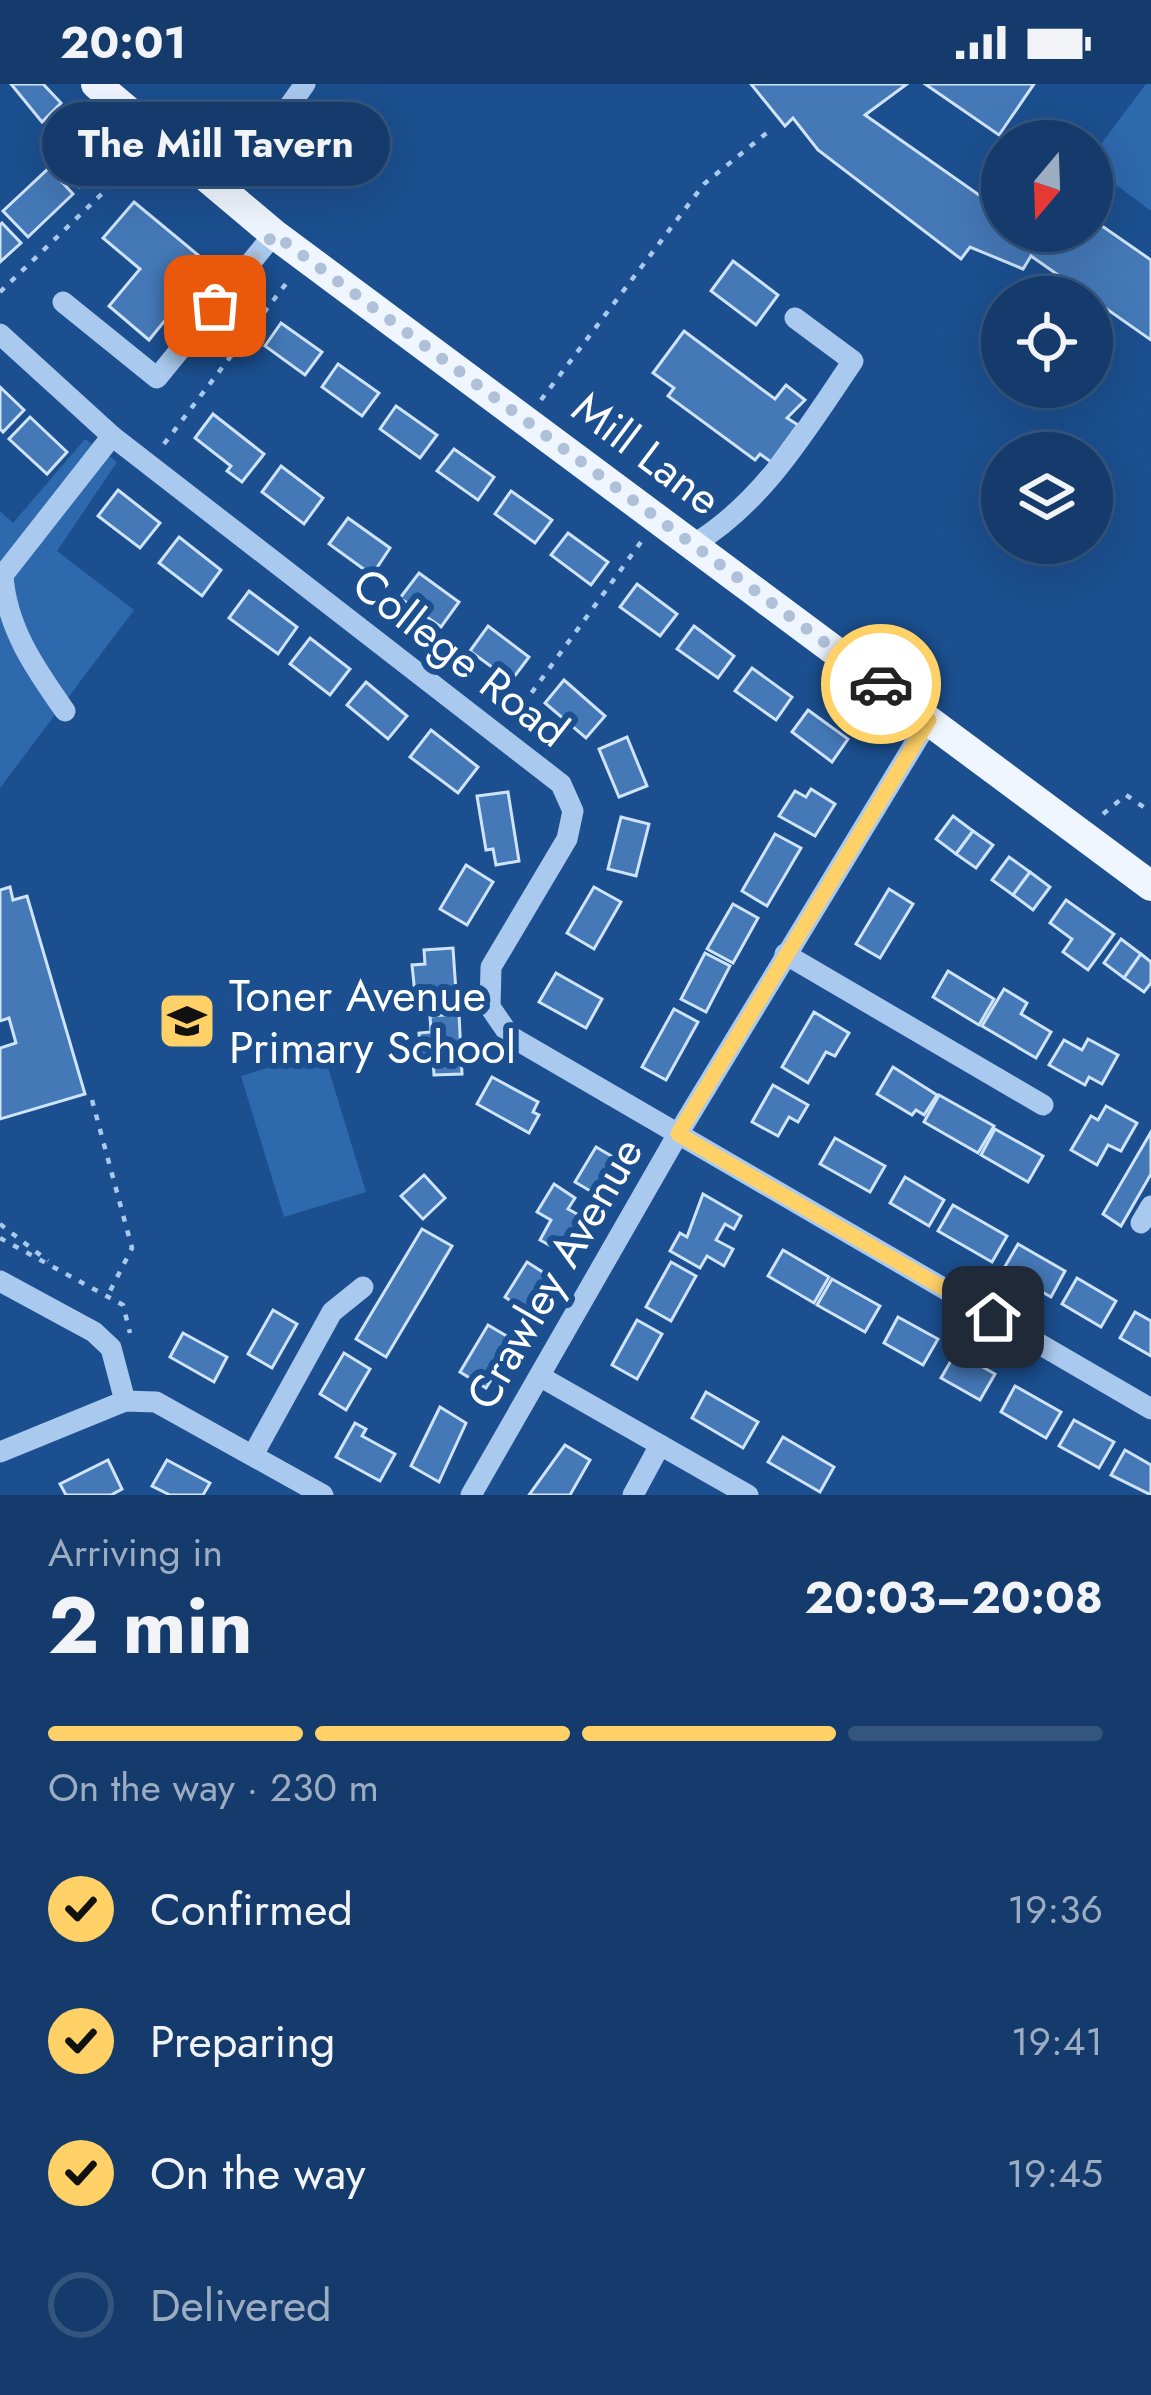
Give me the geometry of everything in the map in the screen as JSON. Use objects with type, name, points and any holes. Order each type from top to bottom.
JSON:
[{"type":"main road","name":"Mill Lane","points":[[96,84],[274,234],[1151,886]]},
{"type":"street","points":[[226,195],[304,84]]},
{"type":"street","points":[[64,302],[157,378],[274,234]]},
{"type":"street","points":[[694,544],[724,526],[759,490],[853,361],[795,318]]},
{"type":"street","name":"College Road","points":[[0,334],[112,436],[561,784],[573,811],[567,839],[491,967],[490,1007],[510,1036],[678,1134]]},
{"type":"street","points":[[65,711],[32,665],[4,603],[3,575],[112,436]]},
{"type":"street","name":"Crawley Avenue","points":[[471,1495],[678,1134],[929,720]]},
{"type":"street","points":[[785,954],[1043,1105]]},
{"type":"street","points":[[678,1134],[1151,1408]]},
{"type":"street","points":[[0,1281],[94,1332],[111,1348],[125,1401]]},
{"type":"street","points":[[253,1455],[332,1312],[363,1287]]},
{"type":"street","points":[[541,1377],[748,1495]]},
{"type":"street","points":[[0,1452],[125,1401],[156,1402],[323,1495]]},
{"type":"street","points":[[633,1495],[660,1445]]},
{"type":"path","points":[[527,420],[704,184],[769,131]]},
{"type":"path","points":[[0,292],[160,139]]},
{"type":"path","points":[[149,464],[306,258]]},
{"type":"path","points":[[500,736],[658,518]]},
{"type":"path","points":[[1079,832],[1126,795],[1151,812]]},
{"type":"path","points":[[92,1100],[132,1248],[107,1297]]},
{"type":"path","points":[[0,1224],[61,1271]]},
{"type":"shaded area","points":[[1146,84],[1151,84],[1151,211],[1113,183],[1113,128]]},
{"type":"shaded area","points":[[85,439],[117,462],[57,551],[134,610],[0,788],[0,511],[13,523]]},
{"type":"shaded area","points":[[323,1051],[366,1192],[284,1217],[241,1076]]},
{"type":"building","points":[[11,84],[43,84],[61,103],[42,122]]},
{"type":"building","points":[[751,84],[907,84],[865,115],[981,196],[981,252],[970,247],[961,259],[818,150],[793,118],[785,126]]},
{"type":"building","points":[[925,84],[1034,84],[1009,120],[981,123]]},
{"type":"building","points":[[70,111],[112,155],[79,187],[60,166],[73,153],[50,129]]},
{"type":"building","points":[[49,168],[73,194],[28,237],[3,211]]},
{"type":"building","points":[[134,202],[227,279],[187,326],[171,313],[149,340],[109,306],[140,269],[103,238]]},
{"type":"building","points":[[0,225],[21,243],[0,262]]},
{"type":"building","points":[[1113,234],[1151,260],[1151,340],[1113,313],[1113,276],[1060,276],[1031,256],[1023,269],[982,252],[1113,252]]},
{"type":"building","points":[[733,261],[778,295],[756,325],[711,291]]},
{"type":"building","points":[[281,323],[322,352],[305,375],[265,346]]},
{"type":"building","points":[[684,331],[775,399],[786,385],[805,400],[787,418],[798,425],[771,462],[760,454],[755,460],[668,396],[674,388],[653,373]]},
{"type":"building","points":[[338,364],[379,393],[362,416],[322,387]]},
{"type":"building","points":[[0,387],[24,410],[3,432],[0,429]]},
{"type":"building","points":[[396,406],[437,435],[420,458],[380,429]]},
{"type":"building","points":[[213,414],[264,454],[242,482],[227,471],[231,466],[195,438]]},
{"type":"building","points":[[30,417],[67,452],[47,474],[9,439]]},
{"type":"building","points":[[454,449],[494,477],[478,500],[437,471]]},
{"type":"building","points":[[281,466],[323,498],[304,524],[262,492]]},
{"type":"building","points":[[118,490],[160,523],[140,548],[98,516]]},
{"type":"building","points":[[511,491],[552,520],[535,543],[495,514]]},
{"type":"building","points":[[348,518],[390,548],[372,575],[329,544]]},
{"type":"building","points":[[568,533],[608,562],[591,585],[551,555]]},
{"type":"building","points":[[179,537],[221,570],[202,596],[159,563]]},
{"type":"building","points":[[419,573],[459,602],[441,627],[400,598]]},
{"type":"building","points":[[637,584],[677,614],[660,636],[620,607]]},
{"type":"building","points":[[249,591],[297,627],[278,654],[229,618]]},
{"type":"building","points":[[488,626],[529,657],[511,681],[470,651]]},
{"type":"building","points":[[694,626],[734,656],[718,678],[677,649]]},
{"type":"building","points":[[310,638],[350,669],[330,695],[290,664]]},
{"type":"building","points":[[752,668],[792,697],[776,720],[735,691]]},
{"type":"building","points":[[564,680],[605,716],[586,738],[545,703]]},
{"type":"building","points":[[366,682],[407,716],[388,739],[347,705]]},
{"type":"building","points":[[808,710],[848,739],[832,762],[792,732]]},
{"type":"building","points":[[431,730],[478,767],[458,793],[410,757]]},
{"type":"building","points":[[627,737],[647,786],[619,797],[599,749]]},
{"type":"building","points":[[811,789],[835,804],[815,836],[779,816],[795,791],[806,797]]},
{"type":"building","points":[[508,792],[519,861],[496,865],[493,849],[486,850],[477,796]]},
{"type":"building","points":[[953,816],[973,831],[956,854],[936,839]]},
{"type":"building","points":[[621,817],[649,824],[636,876],[608,869]]},
{"type":"building","points":[[973,831],[993,845],[976,868],[956,854]]},
{"type":"building","points":[[775,834],[801,848],[767,906],[742,891]]},
{"type":"building","points":[[1009,857],[1030,872],[1013,895],[992,880]]},
{"type":"building","points":[[466,865],[493,882],[467,925],[440,909]]},
{"type":"building","points":[[1030,872],[1050,887],[1033,910],[1013,895]]},
{"type":"building","points":[[10,887],[13,900],[27,896],[85,1094],[0,1119],[0,1048],[16,1043],[9,1018],[0,1021],[0,890]]},
{"type":"building","points":[[594,887],[621,902],[594,949],[567,933]]},
{"type":"building","points":[[889,889],[913,904],[880,958],[856,944]]},
{"type":"building","points":[[1066,900],[1114,934],[1088,970],[1063,952],[1072,939],[1050,923]]},
{"type":"building","points":[[733,904],[758,918],[733,963],[707,949]]},
{"type":"building","points":[[1121,939],[1141,954],[1124,978],[1104,963]]},
{"type":"building","points":[[453,948],[457,1007],[429,1008],[427,993],[415,994],[412,965],[425,964],[424,950]]},
{"type":"building","points":[[705,953],[730,966],[706,1012],[681,999]]},
{"type":"building","points":[[1141,954],[1151,962],[1151,983],[1144,992],[1124,978]]},
{"type":"building","points":[[948,971],[994,999],[979,1025],[933,997]]},
{"type":"building","points":[[556,973],[602,999],[586,1028],[539,1002]]},
{"type":"building","points":[[1004,989],[1027,1003],[1021,1014],[1051,1032],[1036,1058],[982,1026]]},
{"type":"building","points":[[674,1009],[698,1022],[666,1080],[642,1067]]},
{"type":"building","points":[[814,1012],[849,1033],[835,1056],[826,1052],[808,1083],[782,1067]]},
{"type":"building","points":[[459,1014],[462,1074],[434,1075],[433,1058],[421,1059],[419,1033],[431,1032],[430,1016]]},
{"type":"building","points":[[1088,1039],[1118,1055],[1102,1084],[1089,1077],[1085,1085],[1049,1065],[1064,1040],[1082,1050]]},
{"type":"building","points":[[893,1067],[937,1095],[924,1115],[916,1110],[912,1115],[877,1094]]},
{"type":"building","points":[[492,1077],[538,1102],[533,1112],[539,1115],[529,1133],[477,1104]]},
{"type":"building","points":[[773,1085],[808,1105],[798,1122],[789,1117],[778,1136],[752,1122]]},
{"type":"building","points":[[939,1095],[994,1126],[978,1153],[924,1122]]},
{"type":"building","points":[[1106,1106],[1137,1123],[1121,1151],[1108,1145],[1097,1165],[1071,1150],[1091,1116],[1098,1120]]},
{"type":"building","points":[[995,1129],[1043,1156],[1028,1182],[981,1155]]},
{"type":"building","points":[[1151,1132],[1151,1174],[1121,1226],[1103,1214]]},
{"type":"building","points":[[835,1138],[885,1166],[870,1192],[820,1164]]},
{"type":"building","points":[[596,1147],[620,1161],[599,1196],[575,1182]]},
{"type":"building","points":[[424,1175],[445,1198],[423,1219],[401,1196]]},
{"type":"building","points":[[905,1177],[944,1200],[929,1226],[890,1203]]},
{"type":"building","points":[[554,1184],[575,1198],[568,1209],[586,1219],[565,1254],[540,1240],[551,1220],[537,1212]]},
{"type":"building","points":[[703,1194],[741,1216],[734,1229],[725,1224],[716,1240],[733,1249],[724,1266],[707,1256],[700,1268],[670,1251],[680,1233],[687,1237]]},
{"type":"building","points":[[953,1205],[1007,1236],[992,1262],[938,1231]]},
{"type":"building","points":[[422,1229],[452,1246],[386,1357],[356,1339]]},
{"type":"building","points":[[1018,1244],[1065,1271],[1051,1297],[1003,1270]]},
{"type":"building","points":[[783,1250],[829,1277],[814,1303],[768,1276]]},
{"type":"building","points":[[527,1262],[552,1278],[530,1314],[505,1297]]},
{"type":"building","points":[[671,1262],[696,1276],[671,1321],[646,1307]]},
{"type":"building","points":[[1077,1278],[1116,1301],[1101,1327],[1062,1304]]},
{"type":"building","points":[[832,1279],[880,1306],[865,1332],[817,1305]]},
{"type":"building","points":[[273,1310],[297,1324],[272,1368],[248,1354]]},
{"type":"building","points":[[1135,1312],[1151,1321],[1151,1356],[1120,1338]]},
{"type":"building","points":[[898,1317],[938,1339],[923,1365],[884,1343]]},
{"type":"building","points":[[637,1320],[662,1334],[637,1379],[612,1365]]},
{"type":"building","points":[[488,1325],[515,1341],[486,1388],[460,1372]]},
{"type":"building","points":[[183,1333],[227,1357],[214,1382],[170,1357]]},
{"type":"building","points":[[956,1352],[995,1374],[980,1400],[941,1378]]},
{"type":"building","points":[[344,1353],[370,1369],[346,1410],[320,1394]]},
{"type":"building","points":[[1015,1386],[1061,1412],[1046,1438],[1001,1412]]},
{"type":"building","points":[[706,1392],[758,1422],[743,1448],[692,1418]]},
{"type":"building","points":[[440,1407],[466,1423],[439,1482],[411,1466]]},
{"type":"building","points":[[1074,1420],[1114,1442],[1099,1468],[1059,1446]]},
{"type":"building","points":[[355,1423],[366,1429],[362,1436],[395,1454],[380,1481],[336,1457]]},
{"type":"building","points":[[783,1437],[834,1467],[820,1492],[768,1462]]},
{"type":"building","points":[[565,1445],[590,1460],[570,1495],[529,1495]]},
{"type":"building","points":[[1125,1450],[1151,1465],[1151,1495],[1111,1475]]},
{"type":"building","points":[[108,1460],[122,1489],[111,1495],[66,1495],[60,1484]]},
{"type":"building","points":[[167,1460],[210,1483],[203,1495],[170,1495],[152,1486]]},
{"type":"way so far","points":[[215,306],[274,234],[881,684]]},
{"type":"place","name":"The Mill Tavern","points":[[215,306]]},
{"type":"place","name":"Toner Avenue Primary School","points":[[187,1021]]},
{"type":"route","points":[[881,684],[929,720],[678,1134],[993,1317]]}]
